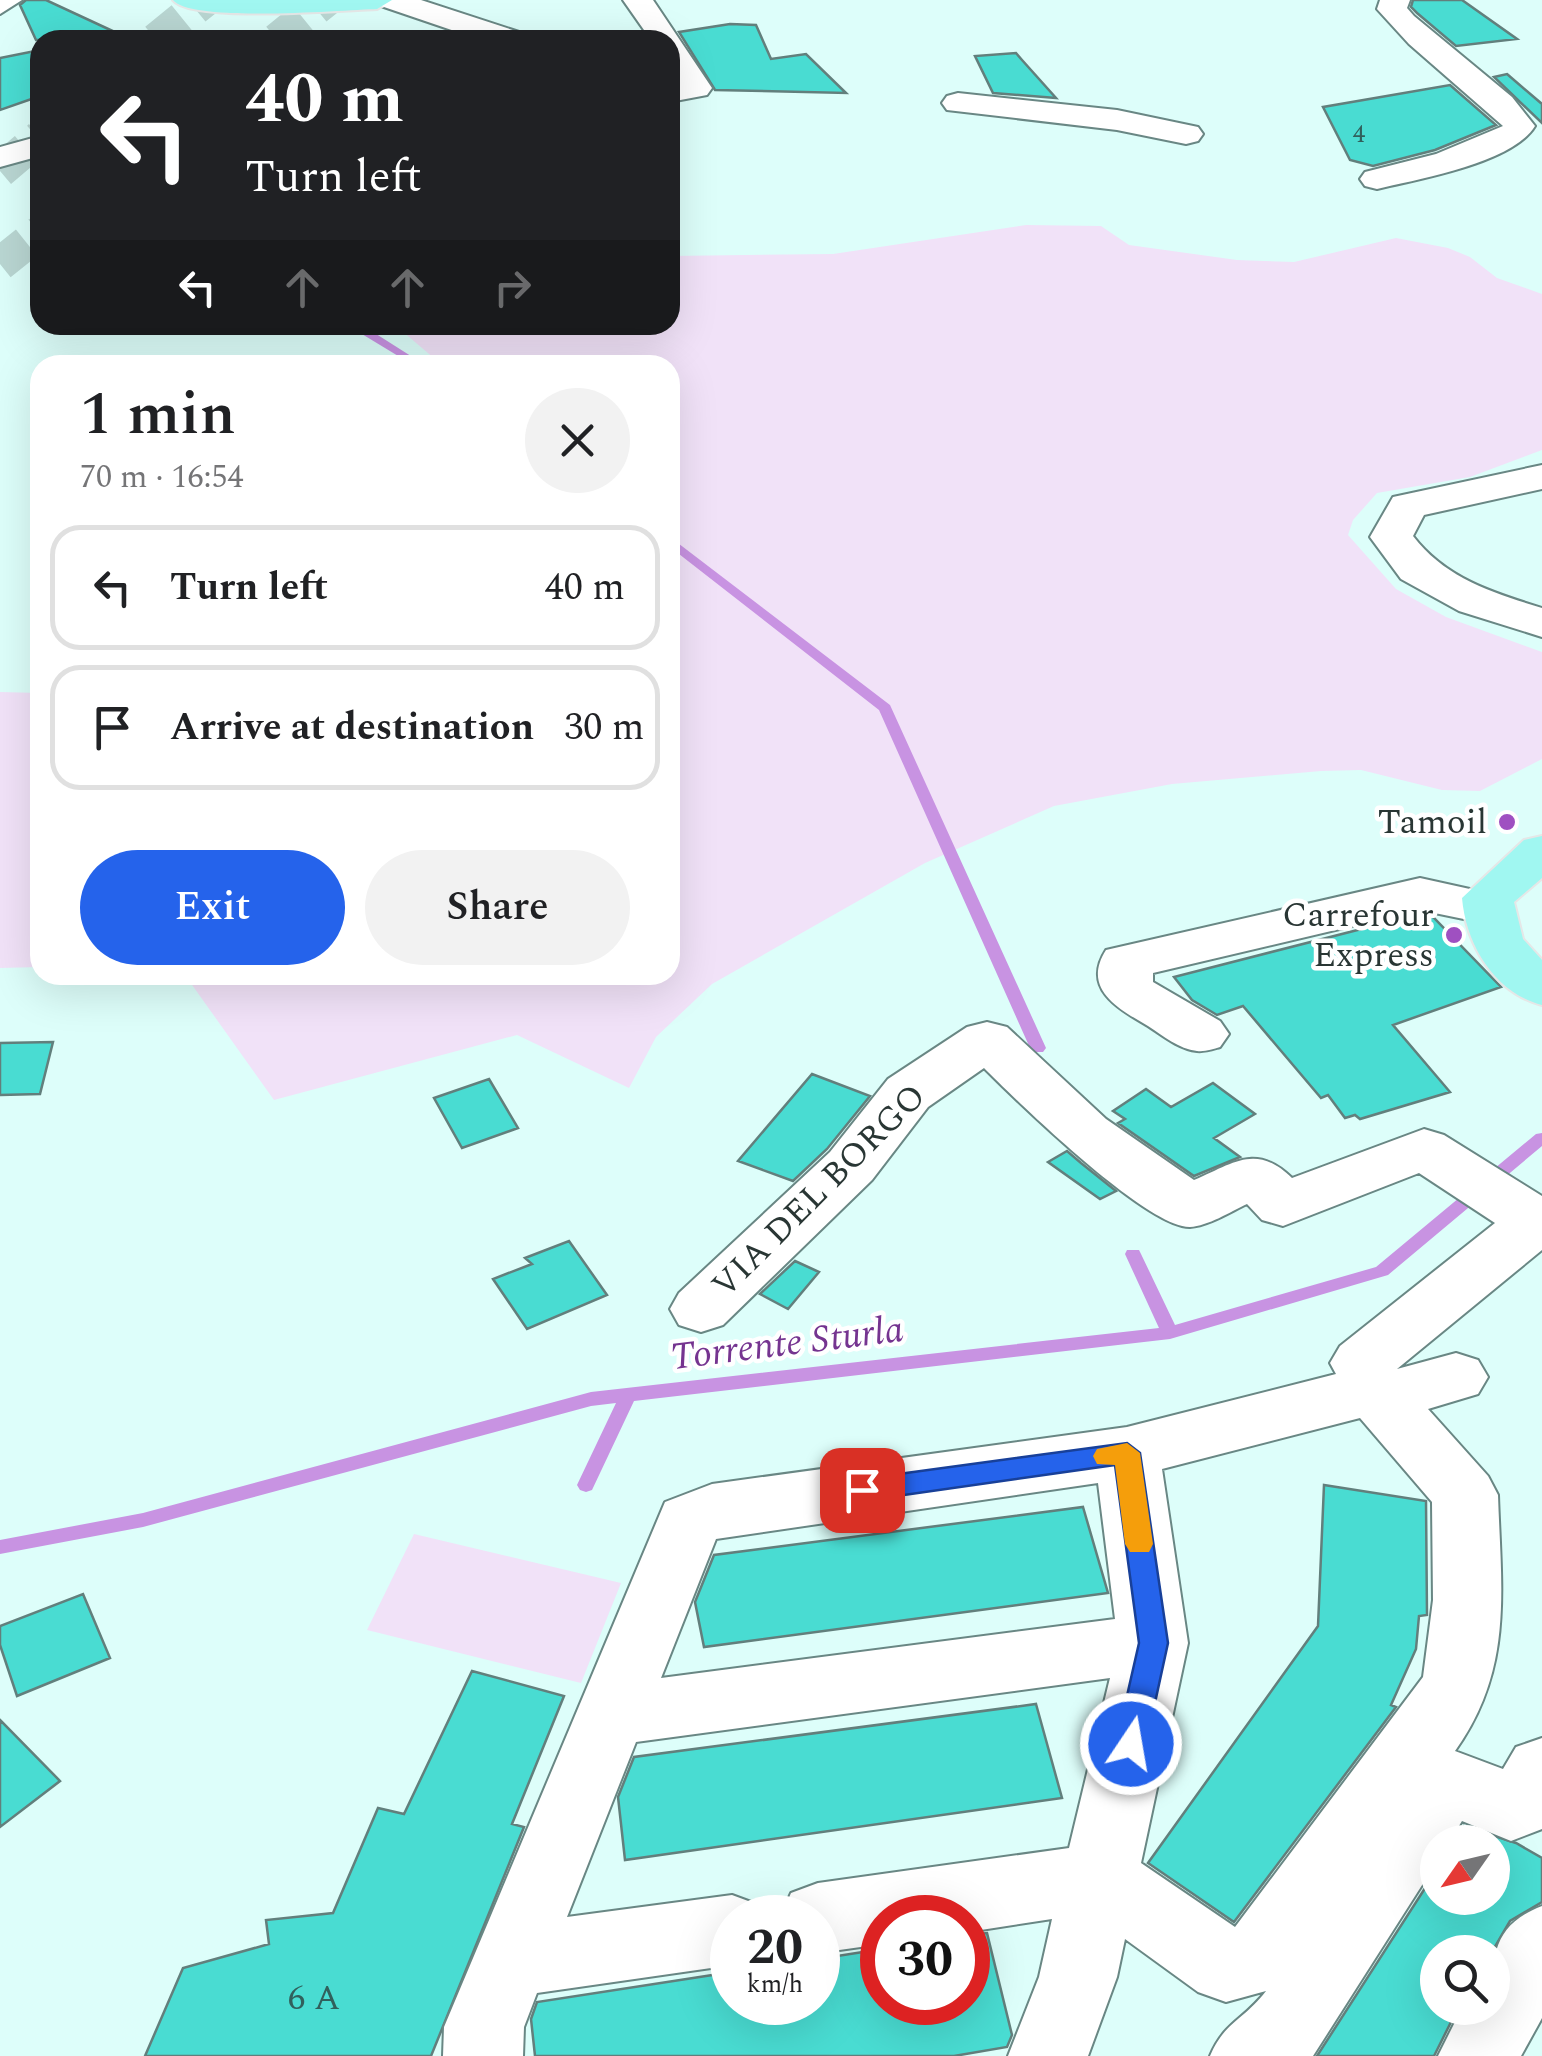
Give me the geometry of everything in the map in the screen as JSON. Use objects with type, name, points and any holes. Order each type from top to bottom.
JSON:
[{"type":"main road","points":[[188,0],[272,4],[377,0]]},
{"type":"main road","points":[[1526,975],[1490,931],[1488,898],[1542,851]]},
{"type":"street","points":[[0,4],[7,0]]},
{"type":"street","points":[[392,0],[481,30]]},
{"type":"street","points":[[638,0],[659,30]]},
{"type":"street","points":[[1376,179],[1448,160],[1514,134],[1518,119],[1401,23],[1392,8],[1395,0]]},
{"type":"street","points":[[958,103],[1116,120],[1186,134]]},
{"type":"street","points":[[0,156],[30,148]]},
{"type":"street","points":[[1542,477],[1408,506],[1391,536],[1416,570],[1475,602],[1542,623]]},
{"type":"street","points":[[1201,1034],[1127,990],[1125,962],[1420,894],[1488,908]]},
{"type":"street","name":"VIA DEL BORGO","points":[[701,1309],[851,1166],[908,1092],[987,1040],[1086,1133],[1189,1206],[1255,1177],[1283,1205],[1424,1149],[1540,1220],[1362,1363],[1382,1398]]},
{"type":"street","points":[[482,2056],[484,2027],[688,1521],[700,1515],[1127,1453],[1357,1393],[1382,1398],[1456,1376]]},
{"type":"street","points":[[840,1915],[1102,1878],[1226,1966],[1261,1957],[1450,1701],[1460,1676],[1465,1623],[1464,1495],[1382,1398]]},
{"type":"street","points":[[1048,2056],[1078,1977],[1153,1643],[1127,1453]]},
{"type":"street","points":[[610,1715],[1153,1643]]},
{"type":"street","points":[[1250,2056],[1274,2043],[1293,2019],[1446,1784],[1457,1783],[1510,1808],[1522,1804],[1542,1770]]},
{"type":"street","points":[[510,1961],[710,1933]]},
{"type":"street","points":[[1478,2056],[1542,1942]]},
{"type":"street","points":[[1515,2056],[1542,2003]]},
{"type":"shaded area","points":[[1026,225],[1101,226],[1129,245],[1237,260],[1294,262],[1396,238],[1448,248],[1470,257],[1497,278],[1542,294],[1542,450],[1470,477],[1377,493],[1353,520],[1348,535],[1396,589],[1446,617],[1542,652],[1542,759],[1480,791],[1442,790],[1361,770],[1321,771],[1172,784],[1054,806],[925,863],[712,984],[656,1037],[629,1088],[517,1035],[274,1100],[192,985],[680,985],[680,355],[430,355],[407,335],[680,335],[680,256],[833,254]]},
{"type":"shaded area","points":[[0,692],[30,693],[30,967],[0,968]]},
{"type":"shaded area","points":[[414,1534],[621,1583],[581,1683],[367,1630]]},
{"type":"building","points":[[26,0],[46,0],[110,30],[31,30],[20,5]]},
{"type":"building","points":[[1413,0],[1462,0],[1517,39],[1456,46],[1411,7]]},
{"type":"building","points":[[730,24],[756,25],[771,59],[806,54],[846,93],[715,90],[680,32]]},
{"type":"building","points":[[30,52],[30,100],[0,110],[0,58]]},
{"type":"building","points":[[1016,53],[1056,98],[993,93],[975,56]]},
{"type":"building","points":[[1507,74],[1542,104],[1542,123],[1494,77]]},
{"type":"building","points":[[1450,85],[1496,125],[1435,150],[1373,166],[1350,160],[1323,107]]},
{"type":"building","points":[[1420,914],[1433,917],[1501,987],[1393,1025],[1450,1092],[1360,1119],[1355,1115],[1345,1118],[1328,1095],[1321,1098],[1243,1006],[1217,1015],[1192,1000],[1174,977]]},
{"type":"building","points":[[53,1042],[40,1094],[0,1095],[0,1043]]},
{"type":"building","points":[[812,1074],[870,1096],[827,1149],[793,1181],[738,1161]]},
{"type":"building","points":[[489,1079],[518,1128],[462,1148],[434,1098]]},
{"type":"building","points":[[1213,1083],[1255,1114],[1214,1138],[1240,1157],[1194,1176],[1118,1123],[1125,1119],[1113,1111],[1146,1089],[1171,1107]]},
{"type":"building","points":[[1067,1151],[1116,1191],[1100,1199],[1048,1162]]},
{"type":"building","points":[[569,1241],[607,1295],[527,1329],[493,1279],[532,1264],[525,1258]]},
{"type":"building","points":[[795,1261],[819,1272],[788,1309],[760,1294]]},
{"type":"building","points":[[1324,1485],[1426,1501],[1427,1615],[1419,1616],[1416,1649],[1391,1705],[1396,1707],[1234,1922],[1148,1863],[1318,1626]]},
{"type":"building","points":[[1083,1507],[1108,1593],[704,1647],[695,1602],[714,1555]]},
{"type":"building","points":[[83,1594],[110,1658],[17,1696],[0,1645],[0,1626]]},
{"type":"building","points":[[472,1671],[564,1696],[512,1824],[524,1827],[431,2056],[145,2056],[183,1968],[269,1944],[266,1920],[333,1913],[378,1808],[404,1814]]},
{"type":"building","points":[[1036,1704],[1062,1798],[625,1860],[618,1797],[634,1757]]},
{"type":"building","points":[[0,1720],[60,1781],[0,1827]]},
{"type":"building","points":[[1510,1841],[1542,1858],[1542,1902],[1510,1921],[1502,1935],[1420,1935],[1420,2025],[1450,2025],[1434,2056],[1317,2056],[1420,1896],[1420,1915],[1510,1915]]},
{"type":"building","points":[[990,1945],[1012,2035],[1007,2047],[954,2056],[535,2056],[531,2019],[537,2002],[710,1975],[710,2025],[840,2025],[840,1956],[860,1952],[860,2025],[990,2025]]},
{"type":"waterway","points":[[371,335],[404,355]]},
{"type":"waterway","points":[[680,549],[885,708],[1038,1048]]},
{"type":"waterway","name":"Torrente Sturla","points":[[1170,1333],[1382,1271],[1542,1138]]},
{"type":"waterway","points":[[1133,1254],[1170,1333]]},
{"type":"waterway","name":"Torrente Sturla","points":[[0,1547],[143,1520],[591,1399],[1170,1333]]},
{"type":"waterway","points":[[586,1485],[628,1395]]},
{"type":"tunnel","points":[[168,30],[205,0]]},
{"type":"tunnel","points":[[289,30],[326,0]]},
{"type":"tunnel","points":[[0,171],[30,146]]},
{"type":"tunnel","points":[[0,264],[30,240]]},
{"type":"slow traffic","points":[[1106,1456],[1127,1453],[1139,1544]]},
{"type":"place","name":"Tamoil","points":[[1507,822]]},
{"type":"place","name":"Carrefour Express","points":[[1454,935]]},
{"type":"route","points":[[862,1490],[1127,1453],[1153,1643],[1131,1744]]}]
